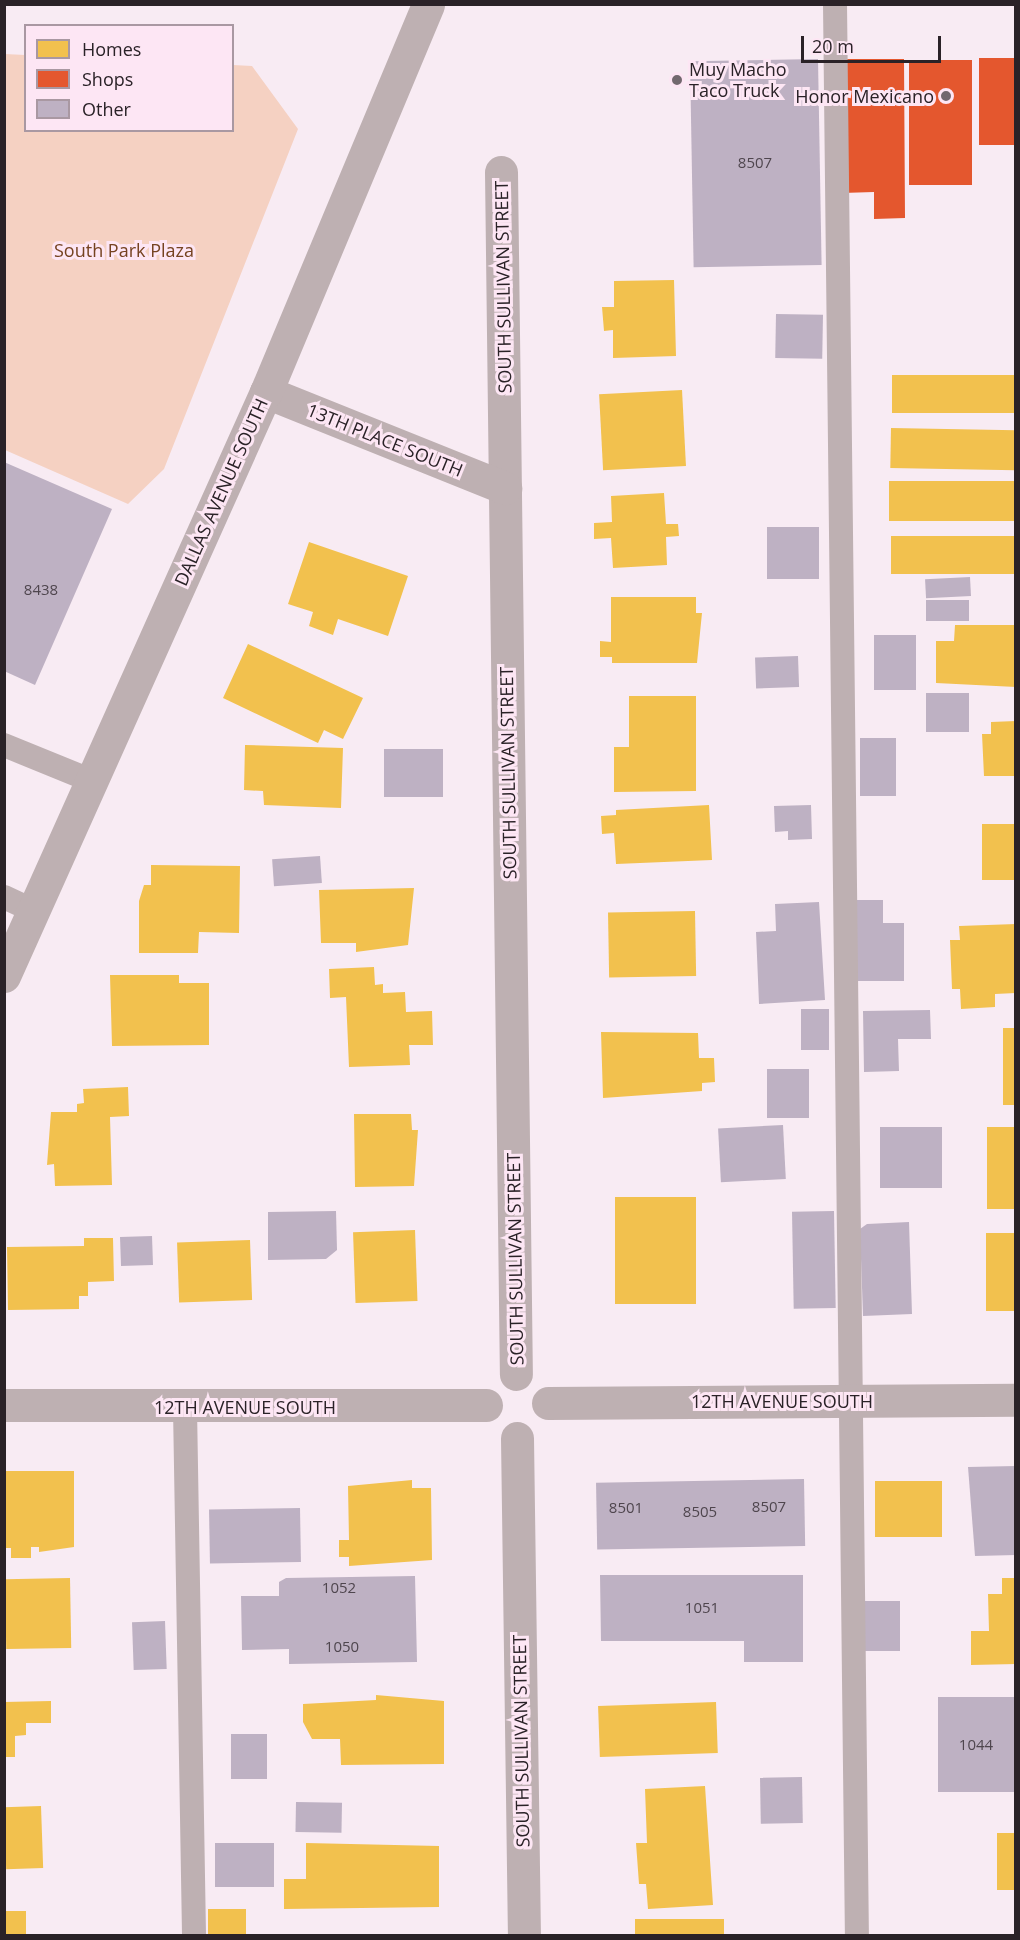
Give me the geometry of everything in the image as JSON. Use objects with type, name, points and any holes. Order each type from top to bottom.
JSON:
[{"type":"street","name":"DALLAS AVENUE SOUTH","points":[[4,976],[266,392],[428,4]]},
{"type":"street","name":"SOUTH SULLIVAN STREET","points":[[501,172],[516,1374]]},
{"type":"street","name":"13TH PLACE SOUTH","points":[[266,392],[504,488]]},
{"type":"street","points":[[516,1374],[540,1383],[549,1403],[540,1428],[517,1438],[495,1429],[486,1405],[498,1380],[516,1374]]},
{"type":"street","name":"12TH AVENUE SOUTH","points":[[549,1403],[1016,1400]]},
{"type":"street","name":"12TH AVENUE SOUTH","points":[[4,1405],[185,1408],[486,1405]]},
{"type":"street","name":"SOUTH SULLIVAN STREET","points":[[517,1438],[524,1935]]},
{"type":"lane","points":[[835,4],[857,1935]]},
{"type":"lane","points":[[4,745],[92,781]]},
{"type":"lane","points":[[4,897],[34,911]]},
{"type":"lane","points":[[185,1408],[194,1935]]},
{"type":"green space","name":"South Park Plaza","points":[[5,54],[24,55],[24,132],[234,132],[234,65],[252,66],[298,129],[164,469],[128,504],[5,450]]},
{"type":"building: Homes","points":[[674,280],[676,356],[613,358],[613,330],[604,331],[602,307],[614,307],[614,281]]},
{"type":"building: Homes","points":[[892,375],[1016,375],[1016,413],[892,413]]},
{"type":"building: Homes","points":[[682,390],[686,466],[603,470],[599,394]]},
{"type":"building: Homes","points":[[891,428],[1016,430],[1015,470],[890,468]]},
{"type":"building: Homes","points":[[889,481],[1016,481],[1016,521],[889,521]]},
{"type":"building: Homes","points":[[664,493],[666,524],[678,524],[679,536],[666,537],[667,565],[613,568],[611,538],[594,539],[594,523],[612,522],[611,496]]},
{"type":"building: Homes","points":[[891,536],[1016,536],[1016,574],[891,574]]},
{"type":"building: Homes","points":[[309,542],[408,576],[388,636],[338,619],[333,635],[309,626],[313,612],[288,604]]},
{"type":"building: Homes","points":[[611,597],[696,597],[696,613],[702,613],[697,663],[612,663],[612,657],[600,657],[600,641],[611,642]]},
{"type":"building: Homes","points":[[955,625],[1016,625],[1016,687],[936,683],[936,641],[954,641]]},
{"type":"building: Homes","points":[[248,644],[363,698],[343,739],[324,730],[318,743],[223,698]]},
{"type":"building: Homes","points":[[629,696],[696,696],[696,791],[614,792],[614,747],[629,747]]},
{"type":"building: Homes","points":[[1016,721],[1016,776],[984,776],[982,734],[991,734],[991,722]]},
{"type":"building: Homes","points":[[245,745],[343,748],[341,808],[264,805],[263,791],[244,790]]},
{"type":"building: Homes","points":[[709,805],[712,860],[616,864],[614,833],[602,834],[601,816],[616,815],[616,810]]},
{"type":"building: Homes","points":[[982,824],[1016,824],[1016,880],[982,880]]},
{"type":"building: Homes","points":[[151,865],[240,866],[239,933],[199,932],[198,953],[139,953],[139,901],[144,885],[151,885]]},
{"type":"building: Homes","points":[[414,888],[408,945],[356,952],[356,943],[321,943],[319,890]]},
{"type":"building: Homes","points":[[695,911],[696,976],[609,978],[608,913]]},
{"type":"building: Homes","points":[[1016,924],[1016,993],[995,994],[995,1007],[961,1009],[960,989],[952,989],[950,940],[960,940],[959,926]]},
{"type":"building: Homes","points":[[374,967],[375,985],[383,984],[383,993],[405,992],[406,1012],[432,1011],[433,1045],[409,1045],[410,1065],[349,1067],[346,997],[330,998],[329,969]]},
{"type":"building: Homes","points":[[110,975],[179,975],[179,983],[209,983],[209,1045],[112,1046]]},
{"type":"building: Homes","points":[[1003,1028],[1016,1028],[1016,1105],[1003,1105]]},
{"type":"building: Homes","points":[[601,1032],[698,1033],[699,1058],[714,1058],[715,1082],[702,1083],[702,1091],[603,1098]]},
{"type":"building: Homes","points":[[128,1087],[129,1116],[110,1117],[112,1185],[55,1186],[54,1164],[47,1165],[51,1112],[77,1112],[77,1104],[84,1103],[83,1089]]},
{"type":"building: Homes","points":[[354,1114],[411,1114],[412,1130],[418,1130],[414,1186],[355,1187]]},
{"type":"building: Homes","points":[[987,1127],[1016,1127],[1016,1209],[987,1209]]},
{"type":"building: Homes","points":[[615,1197],[696,1197],[696,1304],[615,1304]]},
{"type":"building: Homes","points":[[415,1230],[417,1301],[356,1303],[353,1232]]},
{"type":"building: Homes","points":[[986,1233],[1016,1233],[1016,1311],[986,1311]]},
{"type":"building: Homes","points":[[84,1238],[113,1238],[114,1281],[88,1282],[88,1296],[79,1296],[79,1309],[8,1310],[7,1247],[84,1246]]},
{"type":"building: Homes","points":[[250,1240],[252,1300],[179,1303],[177,1243]]},
{"type":"building: Homes","points":[[4,1471],[74,1471],[74,1547],[39,1552],[39,1547],[31,1547],[31,1558],[11,1558],[11,1548],[4,1548]]},
{"type":"building: Homes","points":[[412,1480],[412,1488],[431,1488],[432,1560],[349,1566],[349,1557],[339,1557],[339,1540],[349,1540],[348,1486]]},
{"type":"building: Homes","points":[[875,1481],[942,1481],[942,1537],[875,1537]]},
{"type":"building: Homes","points":[[70,1578],[71,1648],[6,1649],[5,1579]]},
{"type":"building: Homes","points":[[1002,1578],[1016,1578],[1016,1664],[971,1665],[971,1631],[989,1631],[988,1594],[1002,1594]]},
{"type":"building: Homes","points":[[376,1695],[444,1701],[444,1764],[341,1765],[340,1739],[312,1739],[303,1722],[303,1704],[376,1700]]},
{"type":"building: Homes","points":[[51,1701],[51,1723],[26,1723],[26,1735],[15,1736],[15,1757],[4,1757],[4,1702]]},
{"type":"building: Homes","points":[[716,1702],[718,1753],[600,1757],[598,1706]]},
{"type":"building: Homes","points":[[705,1786],[713,1905],[648,1909],[646,1884],[639,1884],[636,1843],[647,1843],[645,1789]]},
{"type":"building: Homes","points":[[41,1806],[43,1868],[6,1869],[4,1807]]},
{"type":"building: Homes","points":[[997,1833],[1016,1833],[1016,1890],[997,1890]]},
{"type":"building: Homes","points":[[306,1843],[439,1846],[439,1907],[284,1909],[284,1879],[306,1879]]},
{"type":"building: Homes","points":[[208,1909],[246,1909],[246,1936],[208,1936]]},
{"type":"building: Homes","points":[[4,1911],[26,1911],[26,1936],[4,1936]]},
{"type":"building: Homes","points":[[635,1919],[724,1919],[724,1936],[635,1936]]},
{"type":"building: Shops","points":[[979,58],[1016,58],[1016,145],[979,145]]},
{"type":"building: Shops","points":[[839,59],[904,59],[905,218],[874,219],[874,192],[842,193]]},
{"type":"building: Shops","points":[[909,60],[972,60],[972,185],[909,185]]},
{"type":"building: Other","points":[[818,59],[822,265],[694,267],[690,61]]},
{"type":"building: Other","points":[[776,314],[823,315],[822,359],[775,358]]},
{"type":"building: Other","points":[[4,462],[112,509],[35,685],[4,671]]},
{"type":"building: Other","points":[[767,527],[819,527],[819,579],[767,579]]},
{"type":"building: Other","points":[[970,577],[971,596],[926,598],[925,579]]},
{"type":"building: Other","points":[[926,600],[969,600],[969,621],[926,621]]},
{"type":"building: Other","points":[[874,635],[916,635],[916,690],[874,690]]},
{"type":"building: Other","points":[[798,656],[799,687],[756,688],[755,658]]},
{"type":"building: Other","points":[[926,693],[969,693],[969,732],[926,732]]},
{"type":"building: Other","points":[[860,738],[896,738],[896,796],[860,796]]},
{"type":"building: Other","points":[[384,749],[443,749],[443,797],[384,797]]},
{"type":"building: Other","points":[[811,805],[812,839],[788,840],[788,831],[775,832],[774,806]]},
{"type":"building: Other","points":[[320,856],[322,883],[274,886],[272,859]]},
{"type":"building: Other","points":[[853,900],[883,900],[883,923],[904,923],[904,981],[855,981]]},
{"type":"building: Other","points":[[819,902],[825,1000],[759,1004],[756,932],[776,931],[775,904]]},
{"type":"building: Other","points":[[801,1009],[829,1009],[829,1050],[801,1050]]},
{"type":"building: Other","points":[[930,1010],[931,1039],[898,1039],[899,1071],[864,1072],[863,1011]]},
{"type":"building: Other","points":[[767,1069],[809,1069],[809,1118],[767,1118]]},
{"type":"building: Other","points":[[783,1125],[786,1179],[721,1182],[718,1128]]},
{"type":"building: Other","points":[[880,1127],[942,1127],[942,1188],[880,1188]]},
{"type":"building: Other","points":[[336,1211],[337,1250],[326,1259],[268,1260],[268,1212]]},
{"type":"building: Other","points":[[834,1211],[836,1308],[794,1309],[792,1212]]},
{"type":"building: Other","points":[[909,1222],[912,1314],[863,1316],[860,1229],[867,1224]]},
{"type":"building: Other","points":[[152,1236],[153,1265],[121,1266],[120,1237]]},
{"type":"building: Other","points":[[1016,1466],[1016,1555],[975,1556],[968,1467]]},
{"type":"building: Other","points":[[804,1479],[805,1546],[597,1550],[596,1483]]},
{"type":"building: Other","points":[[300,1508],[301,1562],[210,1564],[209,1510]]},
{"type":"building: Other","points":[[600,1575],[803,1575],[803,1662],[744,1662],[744,1641],[601,1641]]},
{"type":"building: Other","points":[[415,1576],[417,1662],[289,1664],[289,1649],[242,1650],[241,1596],[279,1596],[279,1582],[286,1578]]},
{"type":"building: Other","points":[[865,1601],[900,1601],[900,1651],[865,1651]]},
{"type":"building: Other","points":[[165,1621],[167,1669],[134,1670],[132,1622]]},
{"type":"building: Other","points":[[938,1697],[1016,1697],[1016,1792],[938,1792]]},
{"type":"building: Other","points":[[231,1734],[267,1734],[267,1779],[231,1779]]},
{"type":"building: Other","points":[[802,1777],[803,1823],[761,1824],[760,1778]]},
{"type":"building: Other","points":[[296,1802],[342,1803],[341,1833],[295,1832]]},
{"type":"building: Other","points":[[215,1843],[274,1843],[274,1887],[215,1887]]},
{"type":"place","name":"Muy Macho Taco Truck","points":[[677,80]]},
{"type":"place","name":"Honor Mexicano","points":[[946,96]]}]
